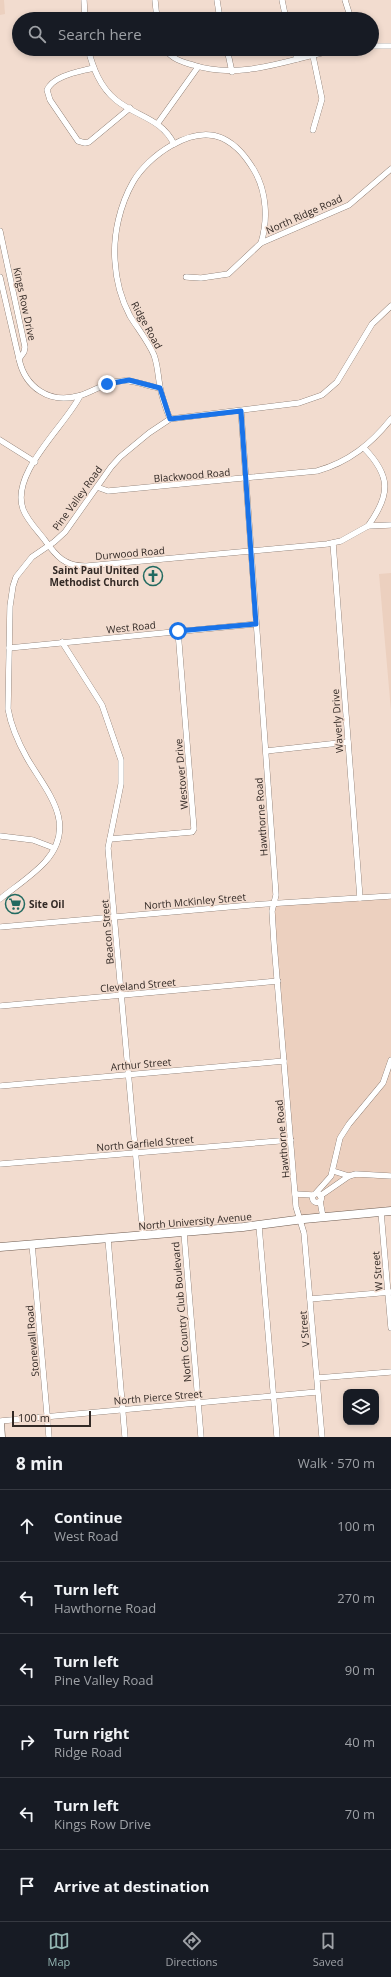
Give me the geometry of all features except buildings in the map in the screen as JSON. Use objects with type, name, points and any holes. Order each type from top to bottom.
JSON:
[{"type":"street","points":[[84,0],[85,12]]},
{"type":"street","points":[[155,0],[156,12]]},
{"type":"street","points":[[217,0],[219,12]]},
{"type":"street","points":[[282,0],[285,12]]},
{"type":"street","points":[[345,0],[349,12]]},
{"type":"street","points":[[379,46],[391,46]]},
{"type":"street","points":[[90,56],[93,68],[111,95],[130,108],[158,123],[168,133],[174,144]]},
{"type":"street","points":[[172,56],[198,67],[232,72],[250,70],[313,56],[322,99],[314,130]]},
{"type":"street","points":[[229,56],[232,72]]},
{"type":"street","points":[[158,123],[198,67]]},
{"type":"street","points":[[93,68],[60,78],[52,83],[48,90],[50,100],[78,141],[85,143],[90,142],[130,108]]},
{"type":"street","name":"Ridge Road","points":[[170,419],[160,388],[158,368],[154,354],[120,294],[115,266],[115,245],[122,207],[133,182],[149,162],[174,144],[198,137],[214,136],[233,144],[244,156],[258,178],[263,195],[265,222],[261,243]]},
{"type":"street","name":"North Ridge Road","points":[[186,277],[201,278],[228,274],[261,243],[349,204],[391,169]]},
{"type":"street","name":"Kings Row Drive","points":[[0,231],[25,347],[24,352],[19,359]]},
{"type":"street","points":[[0,277],[19,359],[26,377],[38,391],[58,398],[80,396],[107,384],[120,381],[132,381],[160,388]]},
{"type":"street","name":"Pine Valley Road","points":[[0,899],[40,866],[54,848],[59,826],[55,803],[24,754],[10,718],[7,699],[10,606],[14,582],[27,562],[59,538],[120,457],[149,433],[170,419],[306,402],[330,390],[343,375],[372,324],[391,306]]},
{"type":"street","name":"Durwood Road","points":[[80,396],[35,462],[23,484],[22,504],[26,515],[48,545],[63,561],[70,565],[79,566],[333,543],[368,526],[391,525]]},
{"type":"street","name":"Hawthorne Road","points":[[241,411],[276,895],[275,904],[272,911],[295,1194],[300,1220]]},
{"type":"street","name":"Blackwood Road","points":[[97,487],[108,491],[306,473],[323,469],[345,460],[364,448],[378,435],[391,419]]},
{"type":"street","points":[[0,440],[35,462]]},
{"type":"street","points":[[364,448],[379,464],[385,483],[382,506],[368,526]]},
{"type":"street","name":"Waverly Drive","points":[[333,543],[360,898]]},
{"type":"street","name":"West Road","points":[[8,648],[256,624]]},
{"type":"street","name":"Westover Drive","points":[[110,839],[192,832],[194,829],[178,631]]},
{"type":"street","name":"Beacon Street","points":[[62,642],[102,705],[122,760],[121,784],[108,848],[143,1236]]},
{"type":"street","points":[[266,751],[348,742]]},
{"type":"street","points":[[0,836],[33,840],[54,848]]},
{"type":"street","name":"North McKinley Street","points":[[0,927],[391,896]]},
{"type":"street","name":"Cleveland Street","points":[[0,1006],[278,981]]},
{"type":"street","points":[[317,1197],[333,1171],[340,1138],[349,1124],[384,1083],[391,1060]]},
{"type":"street","name":"Arthur Street","points":[[0,1086],[284,1061]]},
{"type":"street","name":"North Garfield Street","points":[[0,1164],[291,1140]]},
{"type":"street","points":[[333,1171],[349,1176]]},
{"type":"street","points":[[295,1194],[317,1197],[349,1176],[359,1173],[391,1176]]},
{"type":"street","points":[[317,1197],[323,1217]]},
{"type":"street","name":"North University Avenue","points":[[0,1247],[184,1233],[259,1226],[323,1217],[391,1211]]},
{"type":"street","name":"W Street","points":[[381,1212],[390,1292],[391,1328]]},
{"type":"street","name":"V Street","points":[[300,1220],[304,1233],[322,1437]]},
{"type":"street","points":[[259,1226],[277,1437]]},
{"type":"street","name":"North Country Club Boulevard","points":[[184,1233],[200,1437]]},
{"type":"street","points":[[108,1239],[125,1437]]},
{"type":"street","name":"Stonewall Road","points":[[32,1244],[49,1437]]},
{"type":"street","points":[[310,1299],[390,1292]]},
{"type":"street","points":[[317,1378],[391,1372]]},
{"type":"street","name":"North Pierce Street","points":[[0,1422],[48,1416],[317,1392]]},
{"type":"street","points":[[0,1422],[1,1437]]},
{"type":"shaded area","points":[[0,0],[4,0],[5,14],[0,15]]},
{"type":"shaded area","points":[[391,573],[391,711],[379,574]]},
{"type":"shaded area","points":[[391,896],[391,1211],[300,1219],[273,908],[275,904]]},
{"type":"place","name":"Saint Paul United Methodist Church","points":[[153,576]]},
{"type":"place","name":"Site Oil","points":[[15,904]]},
{"type":"route","points":[[107,384],[129,380],[160,388],[170,419],[241,411],[252,550],[256,624],[178,631]]}]
